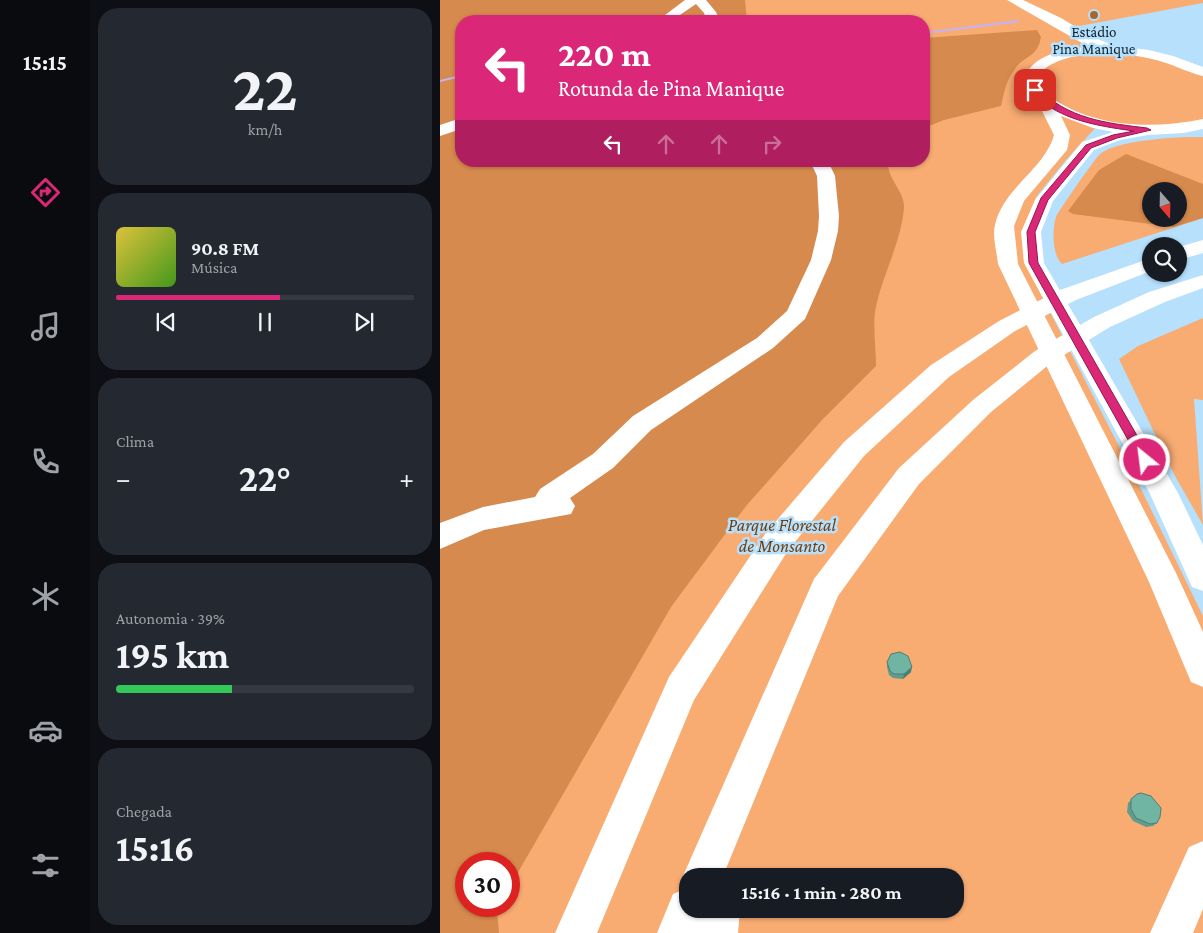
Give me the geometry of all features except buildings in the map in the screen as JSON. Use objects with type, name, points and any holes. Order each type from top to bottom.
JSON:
[{"type":"main road","points":[[672,15],[693,0]]},
{"type":"main road","points":[[699,0],[711,15]]},
{"type":"main road","points":[[1019,3],[1048,45],[1084,52],[1126,51]]},
{"type":"main road","points":[[1019,3],[1087,40],[1126,51],[1178,62],[1203,72]]},
{"type":"main road","points":[[1048,45],[1032,76],[1032,83],[1040,97],[1049,104],[1092,122],[1147,130]]},
{"type":"main road","points":[[1144,54],[1192,52]]},
{"type":"main road","points":[[1049,104],[1049,109],[1062,135],[1058,150],[1015,200],[1004,226],[1008,264],[1165,582],[1203,671]]},
{"type":"main road","points":[[1203,124],[1186,128],[1147,130],[1116,136],[1088,146],[1044,200],[1031,232],[1034,263],[1164,493],[1203,578]]},
{"type":"main road","points":[[440,131],[455,125]]},
{"type":"main road","points":[[1186,128],[1203,132]]},
{"type":"main road","points":[[440,537],[469,523],[494,516],[556,506],[545,502],[603,461],[642,423],[764,343],[797,314],[821,260],[828,231],[829,216],[826,176],[822,167]]},
{"type":"main road","points":[[1187,251],[1203,246]]},
{"type":"main road","points":[[576,933],[681,688],[776,543],[854,449],[940,371],[1007,326],[1068,295],[1142,267]]},
{"type":"main road","points":[[706,868],[825,589],[909,476],[982,406],[1043,357],[1102,322],[1203,281]]},
{"type":"main road","points":[[1175,291],[1203,288]]},
{"type":"main road","points":[[722,868],[725,825]]},
{"type":"main road","points":[[1171,933],[1203,861]]},
{"type":"main road","points":[[678,933],[684,918]]},
{"type":"main road","points":[[717,933],[718,918]]},
{"type":"green space","name":"Parque Florestal de Monsanto","points":[[440,0],[1203,0],[1203,3],[1074,27],[1084,40],[1203,69],[1203,123],[1193,126],[1099,124],[1065,161],[1036,197],[1025,228],[1033,279],[1143,493],[1203,616],[1203,933],[440,933]]},
{"type":"green space","points":[[1203,137],[1203,218],[1188,223],[1188,182],[1142,182],[1142,228],[1172,228],[1062,264],[1056,255],[1054,242],[1056,217],[1092,164],[1100,154],[1107,150],[1129,143],[1154,139]]},
{"type":"green space","points":[[1203,318],[1203,400],[1194,399],[1203,525],[1175,476],[1119,359],[1138,346]]},
{"type":"shaded area","points":[[440,0],[745,0],[746,15],[455,15],[455,167],[888,167],[904,202],[899,235],[875,312],[876,366],[823,419],[746,506],[671,607],[520,869],[520,852],[455,852],[455,917],[498,917],[499,933],[440,933]]},
{"type":"shaded area","points":[[1037,30],[1041,37],[1034,53],[1019,64],[1009,78],[1001,106],[944,120],[930,126],[930,38]]},
{"type":"shaded area","points":[[1126,154],[1203,184],[1203,218],[1188,223],[1188,182],[1142,182],[1142,223],[1073,214],[1068,211],[1099,170]]},
{"type":"waterway","points":[[930,32],[1018,21]]},
{"type":"waterway","points":[[440,81],[455,77]]},
{"type":"place","name":"Estádio Pina Manique","points":[[1094,15]]},
{"type":"route","points":[[1035,90],[1049,104],[1075,116],[1110,126],[1147,130],[1116,136],[1088,146],[1044,200],[1031,232],[1034,263],[1145,460]]}]
